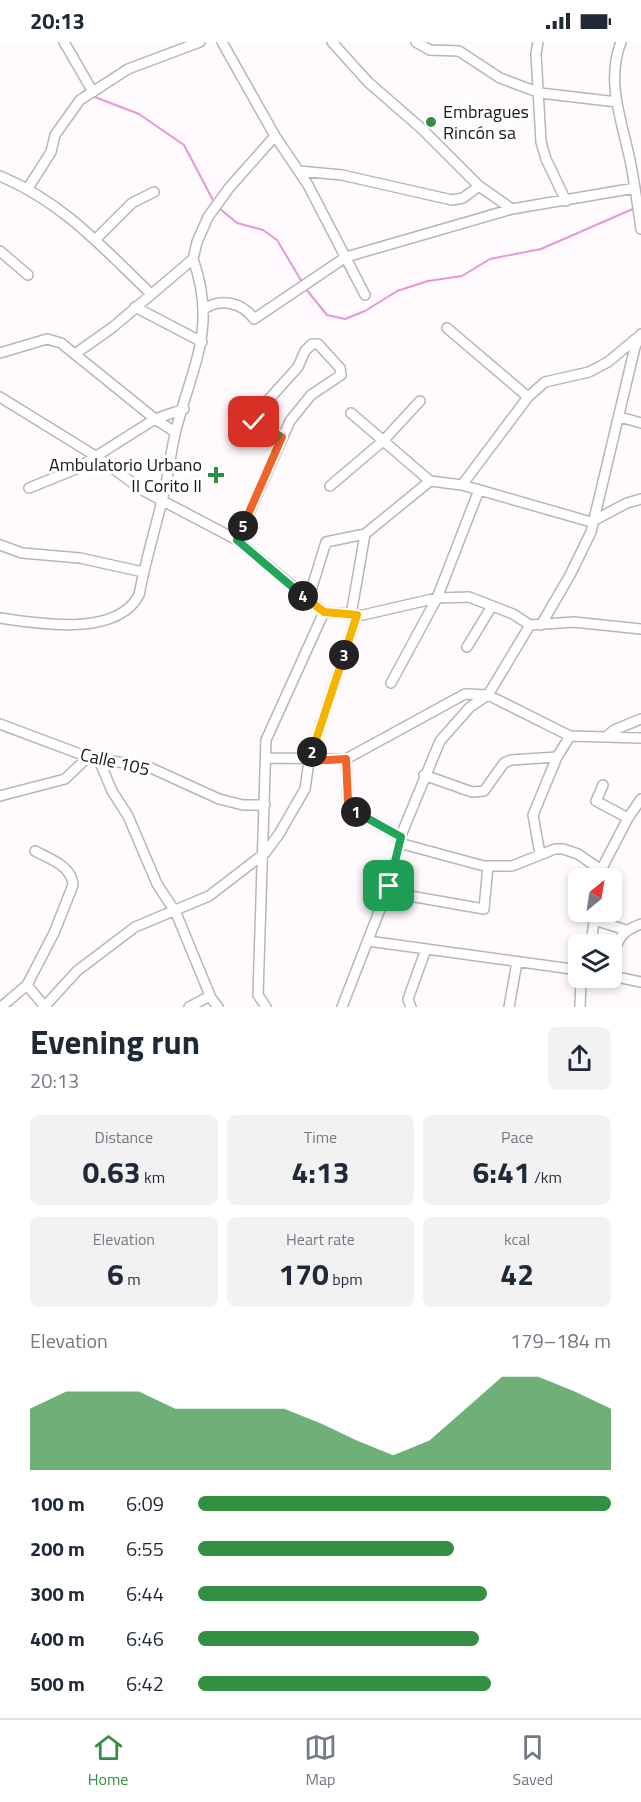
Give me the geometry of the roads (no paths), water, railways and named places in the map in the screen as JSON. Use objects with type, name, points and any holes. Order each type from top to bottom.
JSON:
[{"type":"street","points":[[64,42],[93,92]]},
{"type":"street","points":[[28,188],[51,152],[55,135],[80,100],[128,69],[200,42]]},
{"type":"street","points":[[222,42],[275,136],[299,171],[365,295]]},
{"type":"street","points":[[332,42],[368,82],[422,129],[479,186],[512,209]]},
{"type":"street","points":[[416,42],[430,50],[461,46],[500,78],[540,93],[617,102]]},
{"type":"street","points":[[538,42],[536,54],[541,142],[546,159],[566,201]]},
{"type":"street","points":[[621,42],[614,61],[617,102],[636,163],[635,188],[641,229]]},
{"type":"street","points":[[0,618],[70,624],[109,621],[122,615],[134,605],[139,595],[163,500],[176,432],[202,342],[204,309],[200,279],[193,260],[197,242],[208,217],[229,188],[275,136]]},
{"type":"street","points":[[299,171],[342,175],[452,200],[463,198],[479,186]]},
{"type":"street","points":[[0,176],[28,188],[66,212],[151,294]]},
{"type":"street","points":[[204,309],[214,302],[229,303],[242,307],[254,319],[346,257],[512,209],[635,188]]},
{"type":"street","points":[[94,240],[132,203],[154,192]]},
{"type":"street","points":[[0,251],[28,275]]},
{"type":"street","points":[[75,354],[193,260]]},
{"type":"street","points":[[135,307],[202,342]]},
{"type":"street","points":[[447,328],[528,397]]},
{"type":"street","points":[[462,485],[528,397],[545,382],[589,372],[608,362],[639,336]]},
{"type":"street","points":[[542,625],[591,532],[591,522],[620,417],[639,336]]},
{"type":"street","points":[[0,353],[47,339],[61,343],[154,419],[176,432]]},
{"type":"street","points":[[237,540],[290,420],[306,400],[341,375],[340,368],[318,344],[312,344],[305,351],[300,364],[252,418],[254,422],[282,437]]},
{"type":"street","points":[[0,398],[97,457],[144,491],[237,540],[324,612],[354,615],[437,598],[469,597],[513,614],[530,625],[574,622],[641,629]]},
{"type":"street","points":[[330,486],[383,441],[420,401]]},
{"type":"street","points":[[29,488],[97,457],[154,419],[184,409]]},
{"type":"street","points":[[351,413],[430,481],[462,485],[591,522],[627,503],[641,500]]},
{"type":"street","points":[[620,417],[641,423]]},
{"type":"street","points":[[308,600],[326,542],[365,534],[430,481]]},
{"type":"street","points":[[391,683],[437,598],[479,490]]},
{"type":"street","points":[[27,986],[45,1007],[77,971],[135,927],[208,896],[265,853],[284,827],[305,789],[309,761],[354,615],[365,534]]},
{"type":"street","points":[[0,545],[22,553],[80,558],[143,572]]},
{"type":"street","points":[[467,647],[492,606]]},
{"type":"street","points":[[266,1007],[258,995],[265,853],[266,740],[324,612]]},
{"type":"street","points":[[342,1007],[387,892],[400,840],[424,775],[440,741],[454,723],[488,695],[530,625]]},
{"type":"street","points":[[266,758],[309,761],[346,759],[457,696],[488,695],[570,736],[641,738]]},
{"type":"street","points":[[606,737],[619,727],[641,719]]},
{"type":"street","name":"Calle 105","points":[[0,724],[88,757],[149,767],[219,799],[243,805],[264,805]]},
{"type":"street","points":[[540,854],[532,823],[533,815],[557,757],[570,736]]},
{"type":"street","points":[[0,796],[64,779],[88,757]]},
{"type":"street","points":[[424,775],[472,792],[484,791],[504,763],[511,760],[557,757]]},
{"type":"street","points":[[346,759],[348,801],[354,811],[400,840],[488,866],[512,866],[540,854],[563,849],[578,854],[593,868]]},
{"type":"street","points":[[99,760],[112,791],[128,816],[157,884],[174,910],[210,996],[218,1007]]},
{"type":"street","points":[[603,785],[596,801],[628,818]]},
{"type":"street","points":[[604,868],[628,818],[641,799]]},
{"type":"street","points":[[1,1007],[27,986],[54,933],[73,885],[68,870],[36,851]]},
{"type":"street","points":[[387,892],[484,909],[488,866]]},
{"type":"street","points":[[608,922],[626,930]]},
{"type":"street","points":[[622,935],[626,930],[641,924]]},
{"type":"street","points":[[368,941],[568,969]]},
{"type":"street","points":[[411,1007],[408,999],[426,949]]},
{"type":"street","points":[[509,1007],[517,962]]},
{"type":"street","points":[[622,978],[641,982]]},
{"type":"street","points":[[580,1007],[581,988]]},
{"type":"street","points":[[189,1007],[210,996]]},
{"type":"waterway","points":[[92,96],[139,114],[184,145],[215,204]]},
{"type":"waterway","points":[[219,208],[237,223],[263,230],[277,240],[302,282]]},
{"type":"waterway","points":[[306,289],[327,315],[345,319],[365,311],[397,291],[428,281],[462,276],[490,259],[541,249],[635,208]]},
{"type":"place","name":"Embragues Rincón sa","points":[[431,122]]},
{"type":"place","name":"Ambulatorio Urbano II Corito II","points":[[216,475]]}]
